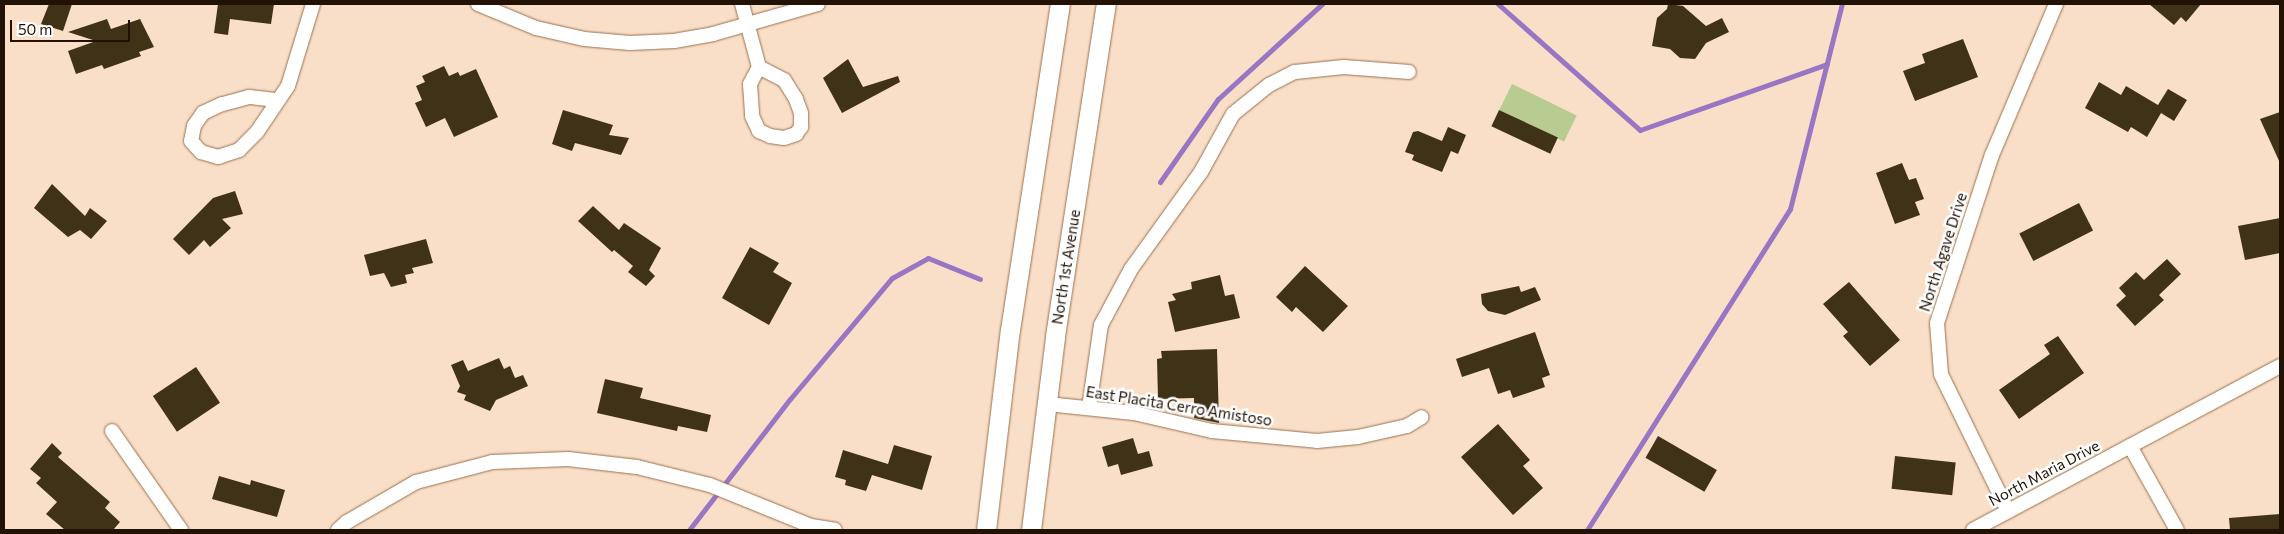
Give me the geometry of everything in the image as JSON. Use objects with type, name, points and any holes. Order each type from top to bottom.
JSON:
[{"type":"main road","points":[[986,530],[1010,330],[1060,4]]},
{"type":"main road","name":"North 1st Avenue","points":[[1031,530],[1047,404],[1106,4]]},
{"type":"street","points":[[276,100],[249,97],[222,104],[203,113],[194,126],[191,140],[201,152],[218,157],[239,150],[268,117],[276,100],[288,86],[313,4]]},
{"type":"street","points":[[478,4],[536,28],[584,40],[630,43],[674,41],[713,34],[746,22],[818,4]]},
{"type":"street","points":[[742,4],[759,67],[750,84],[749,99],[759,130],[784,138],[796,134],[801,127],[801,113],[796,99],[784,80],[759,67]]},
{"type":"street","name":"North Agave Drive","points":[[2007,509],[1941,374],[1937,323],[1992,155],[2056,4]]},
{"type":"street","points":[[1089,408],[1101,325],[1131,269],[1201,172],[1233,114],[1269,85],[1295,72],[1344,67],[1409,72]]},
{"type":"street","name":"North Maria Drive","points":[[1973,530],[2007,509],[2280,366]]},
{"type":"street","name":"East Placita Cerro Amistoso","points":[[1047,404],[1134,414],[1212,430],[1317,441],[1358,437],[1406,426],[1422,417]]},
{"type":"street","points":[[112,432],[181,530]]},
{"type":"street","points":[[2130,446],[2177,530]]},
{"type":"street","points":[[338,530],[347,522],[416,482],[492,462],[568,458],[637,467],[710,485],[811,528],[835,530]]},
{"type":"green space","points":[[1512,84],[1577,116],[1564,142],[1499,110]]},
{"type":"building","points":[[49,4],[72,4],[63,31],[41,24]]},
{"type":"building","points":[[218,4],[274,4],[271,24],[230,19],[228,35],[214,33]]},
{"type":"building","points":[[1668,4],[1683,6],[1706,26],[1722,18],[1729,32],[1706,43],[1695,59],[1680,58],[1670,49],[1652,46],[1657,18],[1667,9]]},
{"type":"building","points":[[2149,4],[2201,4],[2186,22],[2181,17],[2174,25]]},
{"type":"building","points":[[107,19],[111,29],[140,19],[154,47],[139,52],[141,56],[104,69],[102,65],[76,74],[68,51],[96,41],[68,32]]},
{"type":"building","points":[[1963,39],[1978,77],[1915,101],[1903,71],[1925,63],[1922,54]]},
{"type":"building","points":[[848,59],[863,87],[898,76],[900,82],[842,113],[823,78]]},
{"type":"building","points":[[444,66],[449,76],[458,72],[460,76],[476,69],[498,117],[454,137],[445,118],[426,127],[415,103],[422,100],[416,86],[425,82],[422,76]]},
{"type":"building","points":[[2099,82],[2121,95],[2126,86],[2158,105],[2168,89],[2187,100],[2174,121],[2161,113],[2147,137],[2131,127],[2128,132],[2085,108]]},
{"type":"building","points":[[563,110],[613,125],[609,135],[629,138],[621,155],[575,143],[572,151],[552,144]]},
{"type":"building","points":[[1499,110],[1558,137],[1550,154],[1491,126]]},
{"type":"building","points":[[2280,112],[2280,163],[2260,119]]},
{"type":"building","points":[[1448,127],[1466,135],[1458,154],[1451,151],[1442,172],[1412,160],[1414,155],[1405,152],[1413,132],[1418,131],[1442,141]]},
{"type":"building","points":[[1902,163],[1909,180],[1916,178],[1924,199],[1915,202],[1920,215],[1895,224],[1876,173]]},
{"type":"building","points":[[52,184],[85,216],[90,208],[107,221],[91,239],[80,230],[68,237],[34,208]]},
{"type":"building","points":[[235,191],[243,214],[222,219],[231,228],[210,247],[204,240],[189,255],[173,239],[213,198]]},
{"type":"building","points":[[2079,203],[2093,231],[2033,261],[2019,233]]},
{"type":"building","points":[[593,206],[619,230],[624,223],[661,248],[649,270],[655,276],[646,286],[628,272],[633,266],[614,250],[612,252],[578,221]]},
{"type":"building","points":[[2280,218],[2280,253],[2245,260],[2238,226]]},
{"type":"building","points":[[426,239],[433,263],[412,268],[414,273],[405,275],[407,283],[391,287],[384,273],[370,276],[364,255]]},
{"type":"building","points":[[750,247],[779,263],[773,272],[792,283],[769,325],[722,298]]},
{"type":"building","points":[[2167,259],[2181,274],[2159,295],[2164,300],[2135,326],[2116,305],[2126,296],[2119,288],[2136,272],[2144,280]]},
{"type":"building","points":[[1305,266],[1348,306],[1323,332],[1296,307],[1292,312],[1276,297]]},
{"type":"building","points":[[1220,275],[1225,296],[1234,294],[1240,318],[1175,332],[1168,302],[1176,300],[1172,294],[1192,289],[1191,282]]},
{"type":"building","points":[[1849,282],[1900,340],[1870,366],[1843,336],[1848,332],[1823,304]]},
{"type":"building","points":[[1519,286],[1521,292],[1535,287],[1541,300],[1505,315],[1488,311],[1482,304],[1481,294]]},
{"type":"building","points":[[1535,332],[1550,375],[1542,378],[1545,387],[1513,398],[1510,390],[1498,394],[1489,368],[1462,377],[1456,359]]},
{"type":"building","points":[[2058,336],[2084,373],[2019,419],[1999,390],[2050,354],[2044,345]]},
{"type":"building","points":[[1217,349],[1219,423],[1194,418],[1194,398],[1158,399],[1157,359],[1162,358],[1161,351]]},
{"type":"building","points":[[499,358],[504,369],[510,366],[515,378],[523,375],[528,386],[496,400],[490,411],[464,400],[466,395],[457,392],[460,386],[451,365],[463,360],[468,371]]},
{"type":"building","points":[[196,367],[220,403],[177,432],[153,396]]},
{"type":"building","points":[[605,379],[643,388],[640,398],[711,415],[707,432],[678,426],[677,431],[597,413]]},
{"type":"building","points":[[1498,424],[1530,460],[1523,466],[1543,488],[1513,515],[1461,457]]},
{"type":"building","points":[[1658,436],[1717,470],[1704,492],[1646,458]]},
{"type":"building","points":[[1133,438],[1138,454],[1149,451],[1153,466],[1121,475],[1118,464],[1108,467],[1102,447]]},
{"type":"building","points":[[52,443],[62,453],[58,457],[110,502],[105,508],[120,522],[113,530],[65,530],[46,514],[57,502],[36,483],[41,478],[30,469]]},
{"type":"building","points":[[894,445],[932,456],[922,490],[872,475],[866,491],[845,485],[846,480],[835,477],[843,450],[888,464]]},
{"type":"building","points":[[1895,456],[1956,462],[1952,495],[1892,489]]},
{"type":"building","points":[[219,476],[250,485],[251,480],[285,490],[277,517],[212,499]]},
{"type":"building","points":[[2280,514],[2280,530],[2230,530],[2229,518]]},
{"type":"waterway","points":[[1160,182],[1218,99],[1322,4]]},
{"type":"waterway","points":[[1498,4],[1640,130],[1827,64]]},
{"type":"waterway","points":[[1587,530],[1790,209],[1842,4]]},
{"type":"waterway","points":[[689,530],[790,399],[892,278],[928,258],[980,279]]}]
